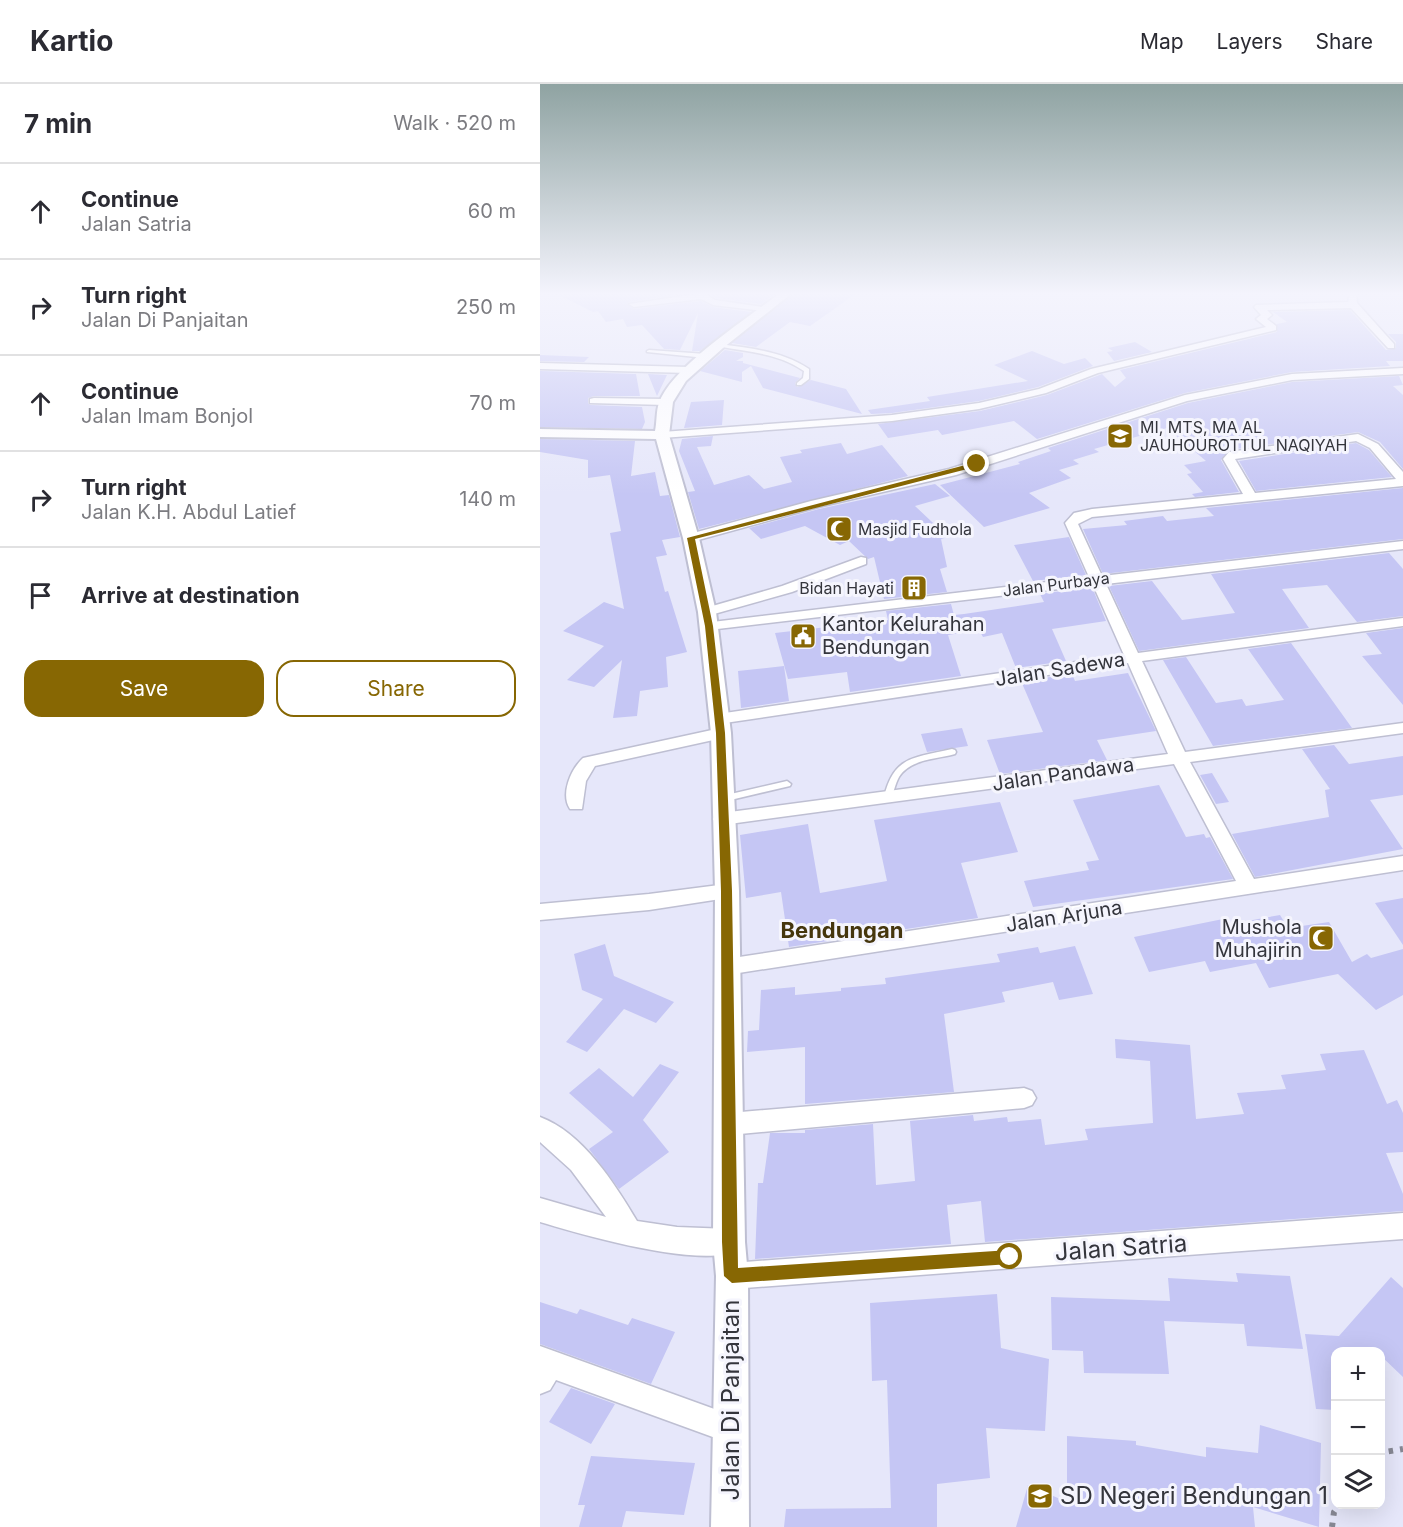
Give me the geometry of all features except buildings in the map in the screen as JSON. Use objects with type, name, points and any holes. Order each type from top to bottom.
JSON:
[{"type":"street","points":[[662,435],[666,402],[673,388],[701,360]]},
{"type":"street","points":[[540,433],[662,435],[892,418],[979,406],[1042,391],[1095,371],[1139,360]]},
{"type":"street","points":[[540,366],[689,370]]},
{"type":"street","points":[[691,538],[815,504],[952,471],[1185,398],[1292,378],[1403,371]]},
{"type":"street","points":[[594,401],[666,402]]},
{"type":"street","name":"Jalan Di Panjaitan","points":[[662,435],[691,538],[708,619],[719,726],[727,891],[729,1242],[732,1276],[730,1527]]},
{"type":"street","points":[[1252,498],[1229,459],[1233,454],[1358,437],[1374,446],[1403,480]]},
{"type":"street","points":[[1249,888],[1179,758],[1095,580],[1071,523],[1079,516],[1403,480]]},
{"type":"street","name":"Jalan Purbaya","points":[[708,619],[1095,580],[1403,545]]},
{"type":"street","points":[[708,619],[861,561]]},
{"type":"street","name":"Jalan Sadewa","points":[[576,806],[577,780],[583,767],[590,762],[719,726],[912,692],[1132,658],[1403,622]]},
{"type":"street","name":"Jalan Pandawa","points":[[722,809],[888,797],[1403,728]]},
{"type":"street","name":"Jalan Arjuna","points":[[726,968],[1403,863]]},
{"type":"street","points":[[540,912],[650,902],[727,891]]},
{"type":"street","points":[[729,1124],[1024,1098]]},
{"type":"street","points":[[540,1128],[563,1146],[593,1176],[630,1233]]},
{"type":"street","points":[[540,1210],[609,1230],[677,1240],[729,1242]]},
{"type":"street","name":"Jalan Satria","points":[[732,1276],[1403,1226]]},
{"type":"street","points":[[543,1368],[732,1429]]},
{"type":"lane","points":[[792,360],[807,370],[806,379],[799,384]]},
{"type":"lane","points":[[888,797],[891,778],[905,764],[952,752]]},
{"type":"lane","points":[[722,809],[787,784]]},
{"type":"path","points":[[1383,1455],[1386,1452],[1403,1449]]},
{"type":"path","points":[[1332,1527],[1336,1509]]},
{"type":"place","name":"MI, MTS, MA AL JAUHOUROTTUL NAQIYAH","points":[[1120,436]]},
{"type":"place","name":"Masjid Fudhola","points":[[839,529]]},
{"type":"place","name":"Bidan Hayati","points":[[914,588]]},
{"type":"place","name":"Kantor Kelurahan Bendungan","points":[[803,636]]},
{"type":"place","name":"Mushola Muhajirin","points":[[1321,938]]},
{"type":"place","name":"SD Negeri Bendungan 1","points":[[1040,1496]]},
{"type":"district","name":"Bendungan","points":[[842,930]]},
{"type":"route","points":[[977,464],[815,504],[691,538],[707,612],[721,733],[722,819],[727,891],[729,1242],[732,1276],[1010,1257]]}]
